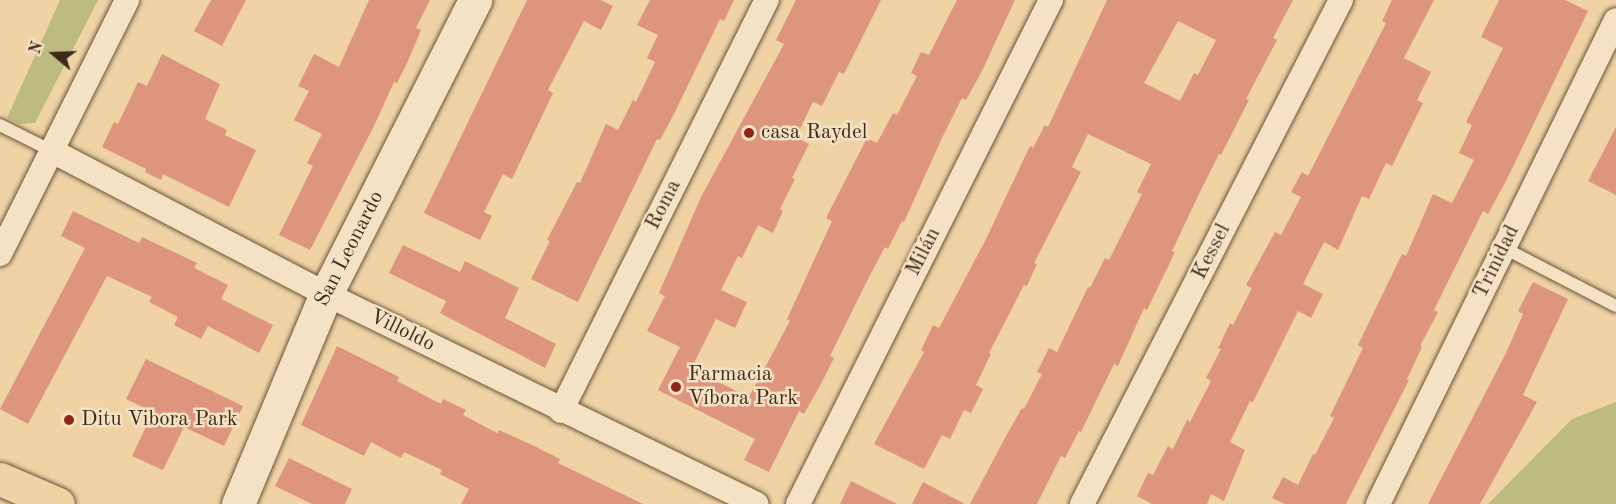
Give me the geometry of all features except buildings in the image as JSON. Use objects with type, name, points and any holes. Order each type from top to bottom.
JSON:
[{"type":"main road","points":[[0,478],[58,504]]},
{"type":"street","points":[[0,254],[127,0]]},
{"type":"street","name":"San Leonardo","points":[[238,504],[326,294],[475,0]]},
{"type":"street","name":"Roma","points":[[561,411],[767,0]]},
{"type":"street","name":"Milán","points":[[798,504],[1052,0]]},
{"type":"street","name":"Kessel","points":[[1082,504],[1341,0]]},
{"type":"street","name":"Trinidad","points":[[1378,504],[1616,20]]},
{"type":"street","name":"Villoldo","points":[[51,151],[326,294],[561,411],[756,504]]},
{"type":"lane","points":[[0,125],[51,151]]},
{"type":"lane","points":[[1504,248],[1616,306]]},
{"type":"shaded area","points":[[60,0],[98,0],[35,123],[19,124],[7,118]]},
{"type":"shaded area","points":[[1616,402],[1616,504],[1488,504],[1572,419]]},
{"type":"place","name":"casa Raydel","points":[[749,133]]},
{"type":"place","name":"Farmacia Víbora Park","points":[[676,387]]},
{"type":"place","name":"Ditu Vibora Park","points":[[69,420]]}]
